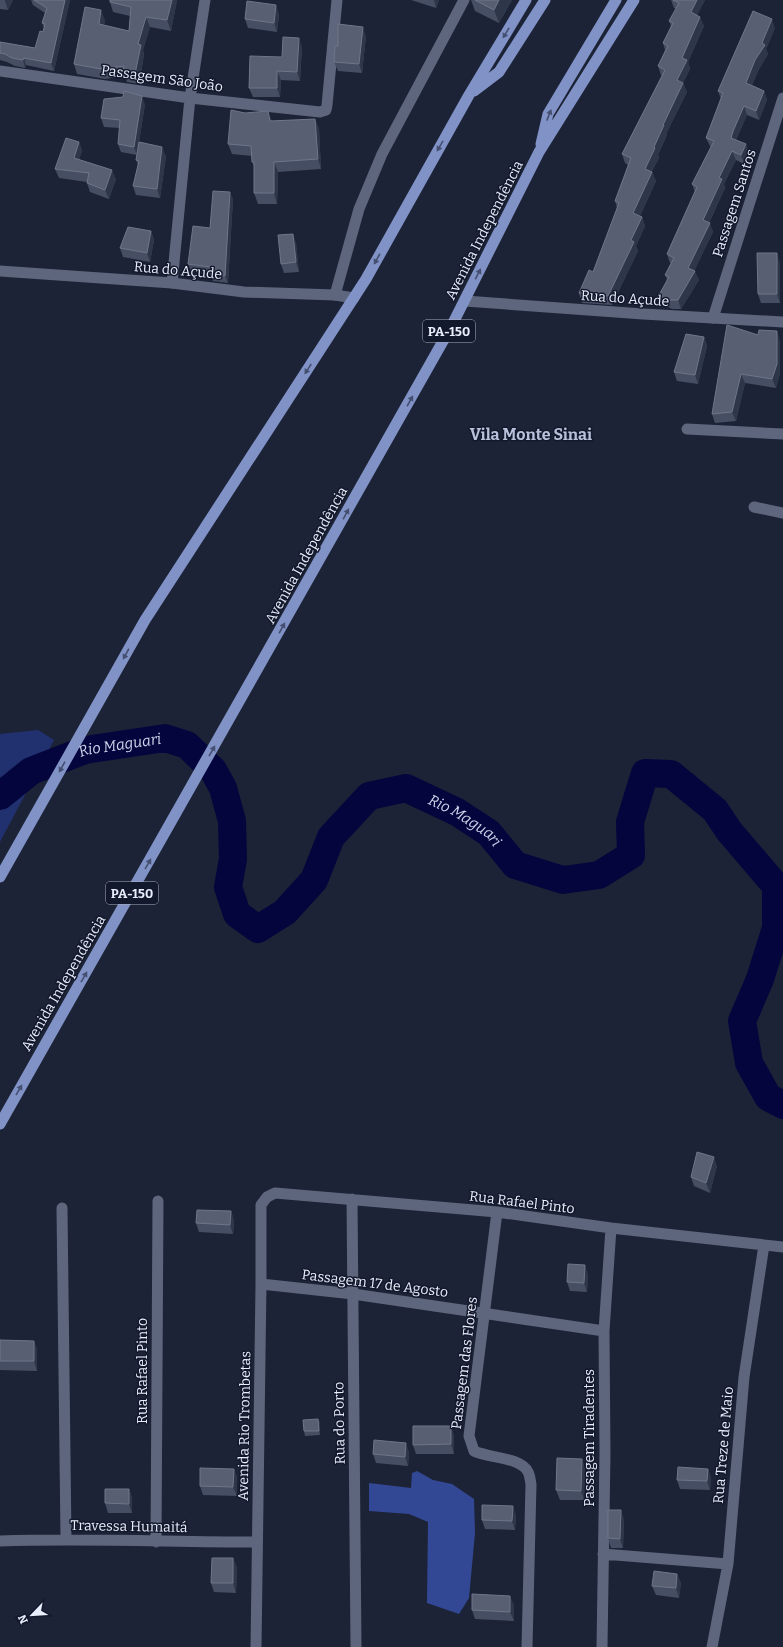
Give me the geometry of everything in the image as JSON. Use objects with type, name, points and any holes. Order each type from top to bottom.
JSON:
[{"type":"main road","points":[[0,878],[145,620],[354,298],[469,95],[526,0]]},
{"type":"main road","points":[[469,95],[499,72],[545,0]]},
{"type":"main road","points":[[540,152],[548,114],[616,0]]},
{"type":"main road","name":"Avenida Independência","points":[[0,1124],[263,662],[465,300],[540,152],[634,0]]},
{"type":"street","points":[[172,283],[190,98],[205,0]]},
{"type":"street","name":"Passagem São João","points":[[0,71],[190,98],[320,112],[326,110],[327,105],[337,0]]},
{"type":"street","points":[[335,296],[359,209],[382,154],[464,0]]},
{"type":"street","name":"Passagem Santos","points":[[713,318],[783,98]]},
{"type":"street","name":"Rua do Açude","points":[[0,271],[172,283],[244,292],[354,298]]},
{"type":"street","name":"Rua do Açude","points":[[465,300],[783,322]]},
{"type":"street","points":[[687,429],[783,434]]},
{"type":"street","points":[[754,507],[783,513]]},
{"type":"street","name":"Rua Rafael Pinto","points":[[260,1205],[267,1197],[275,1193],[352,1199],[497,1212],[611,1228],[783,1247]]},
{"type":"street","name":"Rua do Porto","points":[[352,1199],[356,1647]]},
{"type":"street","name":"Rua Rafael Pinto","points":[[156,1542],[158,1201]]},
{"type":"street","name":"Avenida Rio Trombetas","points":[[256,1647],[261,1284],[260,1205]]},
{"type":"street","points":[[62,1208],[66,1539]]},
{"type":"street","name":"Passagem das Flores","points":[[497,1212],[486,1313],[469,1436],[474,1450],[480,1454],[513,1461],[523,1466],[529,1472],[527,1647]]},
{"type":"street","name":"Passagem Tiradentes","points":[[602,1647],[606,1452],[604,1331],[611,1228]]},
{"type":"street","name":"Rua Treze de Maio","points":[[712,1647],[728,1564],[744,1377],[764,1245]]},
{"type":"street","name":"Passagem 17 de Agosto","points":[[261,1284],[353,1294],[604,1331]]},
{"type":"street","name":"Travessa Humaitá","points":[[0,1542],[66,1539],[156,1542],[257,1542]]},
{"type":"street","points":[[603,1554],[728,1564]]},
{"type":"shaded area","points":[[38,730],[54,740],[0,842],[0,734]]},
{"type":"shaded area","points":[[417,1471],[433,1480],[452,1484],[474,1499],[475,1533],[469,1598],[459,1614],[427,1603],[428,1522],[409,1514],[369,1511],[369,1483],[411,1488],[412,1473]]},
{"type":"building","points":[[34,0],[65,0],[51,63],[24,58],[23,60],[12,58],[0,53],[0,42],[35,48],[40,31],[43,32],[45,24],[42,23],[47,8]]},
{"type":"building","points":[[110,0],[172,0],[167,20],[146,17],[138,44],[141,45],[135,74],[123,72],[124,66],[101,69],[74,64],[85,7],[101,10],[99,24],[129,31],[131,7],[110,2]]},
{"type":"building","points":[[475,0],[499,0],[494,10]]},
{"type":"building","points":[[673,0],[697,0],[691,12],[700,17],[682,58],[687,60],[677,80],[683,83],[663,125],[654,147],[655,148],[645,169],[652,172],[633,213],[642,217],[631,240],[634,242],[608,296],[579,293],[589,270],[593,272],[619,203],[615,201],[631,158],[622,154],[665,70],[658,66],[668,46],[663,43],[673,23],[669,21],[679,3]]},
{"type":"building","points":[[247,1],[276,5],[274,23],[245,19]]},
{"type":"building","points":[[753,11],[772,19],[762,43],[765,45],[755,60],[746,83],[764,91],[756,111],[744,106],[733,131],[731,138],[746,144],[741,155],[732,151],[719,178],[722,179],[703,220],[710,223],[688,268],[695,271],[678,300],[668,300],[659,295],[669,277],[665,275],[674,258],[667,254],[697,187],[692,184],[714,141],[706,138],[723,93],[718,91]]},
{"type":"building","points":[[338,24],[363,27],[359,64],[334,62],[335,46],[338,46]]},
{"type":"building","points":[[283,37],[299,38],[297,72],[277,71],[277,88],[249,88],[250,56],[282,57]]},
{"type":"building","points":[[124,91],[142,96],[134,147],[118,144],[120,120],[101,118],[104,99],[123,97]]},
{"type":"building","points":[[231,110],[245,113],[268,111],[270,121],[315,119],[318,159],[274,162],[274,193],[254,193],[254,162],[252,162],[251,146],[228,144]]},
{"type":"building","points":[[66,138],[79,142],[74,158],[112,170],[105,190],[87,183],[89,173],[55,169]]},
{"type":"building","points":[[139,142],[162,147],[157,189],[133,186],[139,161],[136,160]]},
{"type":"building","points":[[213,191],[230,192],[225,276],[210,274],[210,267],[188,264],[193,226],[210,228]]},
{"type":"building","points":[[128,227],[151,231],[147,253],[120,248]]},
{"type":"building","points":[[293,234],[296,262],[281,264],[278,235]]},
{"type":"building","points":[[757,253],[777,253],[777,294],[758,294]]},
{"type":"building","points":[[727,325],[758,335],[759,330],[777,331],[777,364],[772,379],[741,374],[732,412],[712,414]]},
{"type":"building","points":[[686,334],[704,337],[695,375],[674,372]]},
{"type":"building","points":[[697,1152],[714,1157],[706,1183],[691,1177]]},
{"type":"building","points":[[197,1210],[231,1211],[230,1225],[196,1223]]},
{"type":"building","points":[[568,1264],[585,1265],[584,1283],[567,1282]]},
{"type":"building","points":[[0,1340],[34,1341],[34,1361],[0,1361]]},
{"type":"building","points":[[318,1419],[319,1431],[304,1431],[303,1420]]},
{"type":"building","points":[[413,1426],[451,1426],[451,1444],[413,1445]]},
{"type":"building","points":[[374,1440],[406,1443],[405,1457],[373,1454]]},
{"type":"building","points":[[557,1458],[582,1459],[581,1491],[556,1490]]},
{"type":"building","points":[[678,1467],[708,1469],[707,1481],[677,1480]]},
{"type":"building","points":[[200,1468],[234,1469],[233,1487],[200,1486]]},
{"type":"building","points":[[105,1489],[129,1489],[129,1504],[105,1503]]},
{"type":"building","points":[[482,1505],[513,1506],[512,1521],[482,1520]]},
{"type":"building","points":[[608,1510],[621,1510],[620,1539],[608,1538]]},
{"type":"building","points":[[212,1558],[233,1558],[233,1583],[211,1583]]},
{"type":"building","points":[[654,1571],[677,1574],[676,1588],[652,1586]]},
{"type":"building","points":[[472,1594],[510,1596],[510,1612],[472,1610]]},
{"type":"waterway","name":"Rio Maguari","points":[[0,796],[31,771],[85,750],[165,738],[187,745],[213,770],[223,788],[232,821],[233,859],[228,887],[237,914],[258,929],[285,912],[314,880],[331,837],[369,796],[406,788],[457,812],[489,833],[515,865],[563,880],[599,875],[631,855],[630,822],[645,773],[671,774],[715,810],[729,831],[776,886],[776,928],[760,979],[742,1021],[749,1063],[768,1097],[783,1105]]},
{"type":"district","name":"Vila Monte Sinai","points":[[531,434]]}]
